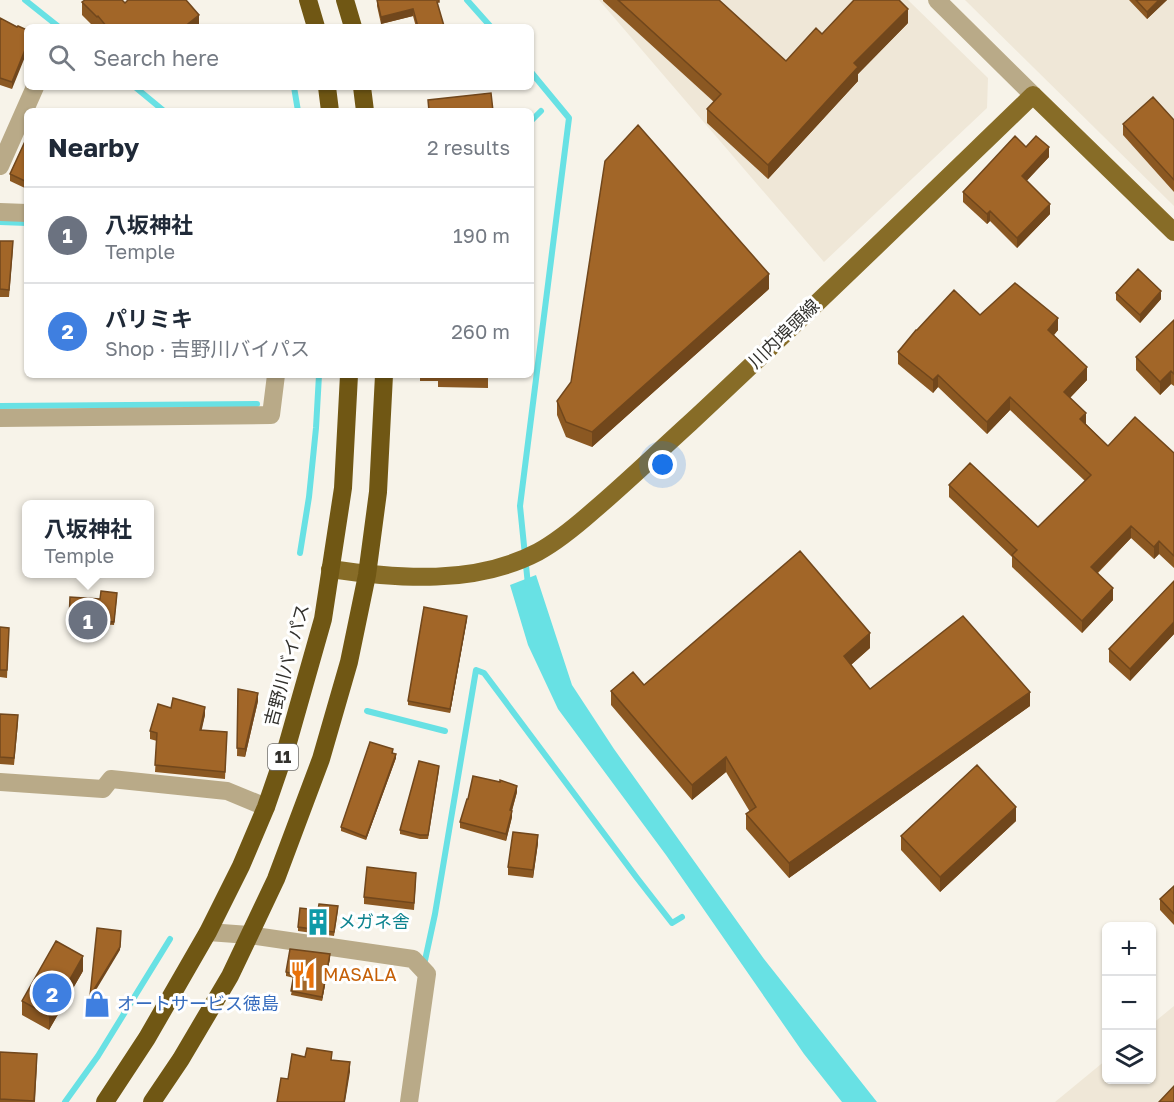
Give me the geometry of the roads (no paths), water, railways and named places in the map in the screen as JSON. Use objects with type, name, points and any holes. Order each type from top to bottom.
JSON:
[{"type":"highway","points":[[308,0],[315,24]]},
{"type":"highway","points":[[345,0],[352,24]]},
{"type":"highway","points":[[327,90],[330,108]]},
{"type":"highway","points":[[362,90],[365,108]]},
{"type":"highway","name":"吉野川バイパス","points":[[105,1102],[147,1038],[208,932],[241,866],[266,807],[287,746],[323,619],[343,488],[349,378]]},
{"type":"highway","name":"11","points":[[152,1102],[181,1059],[224,986],[276,879],[321,759],[349,662],[367,574],[378,492],[384,378]]},
{"type":"main road","points":[[1033,95],[1174,232]]},
{"type":"main road","name":"川内埠頭線","points":[[330,569],[396,577],[477,573],[501,567],[538,552],[562,536],[667,444],[761,356],[1033,95]]},
{"type":"street","points":[[937,0],[1033,95]]},
{"type":"street","points":[[26,108],[34,90]]},
{"type":"street","points":[[0,166],[24,112]]},
{"type":"street","points":[[0,212],[24,213]]},
{"type":"street","points":[[0,417],[271,415],[276,378]]},
{"type":"street","points":[[0,782],[103,789],[111,779],[227,791],[266,807]]},
{"type":"street","points":[[208,932],[249,935],[413,959],[427,974],[409,1102]]},
{"type":"water","points":[[536,575],[572,685],[614,749],[764,959],[877,1102],[842,1102],[804,1054],[666,855],[558,709],[528,645],[510,585]]},
{"type":"waterway","points":[[25,0],[55,24]]},
{"type":"waterway","points":[[467,0],[488,24]]},
{"type":"waterway","points":[[528,585],[520,506],[569,118],[534,76]]},
{"type":"waterway","points":[[139,90],[160,108]]},
{"type":"waterway","points":[[294,90],[298,108]]},
{"type":"waterway","points":[[534,118],[541,111]]},
{"type":"waterway","points":[[0,222],[24,223]]},
{"type":"waterway","points":[[300,553],[309,497],[319,378]]},
{"type":"waterway","points":[[0,406],[257,404]]},
{"type":"waterway","points":[[424,965],[435,914],[476,670],[484,673],[672,923],[682,917]]},
{"type":"waterway","points":[[367,711],[445,731]]},
{"type":"waterway","points":[[65,1102],[98,1056],[170,939]]},
{"type":"place","name":"八坂神社","points":[[88,620]]},
{"type":"place","name":"メガネ舎","points":[[318,922]]},
{"type":"place","name":"MASALA","points":[[303,975]]},
{"type":"place","name":"パリミキ","points":[[52,993]]},
{"type":"place","name":"オートサービス徳島","points":[[97,1004]]}]
